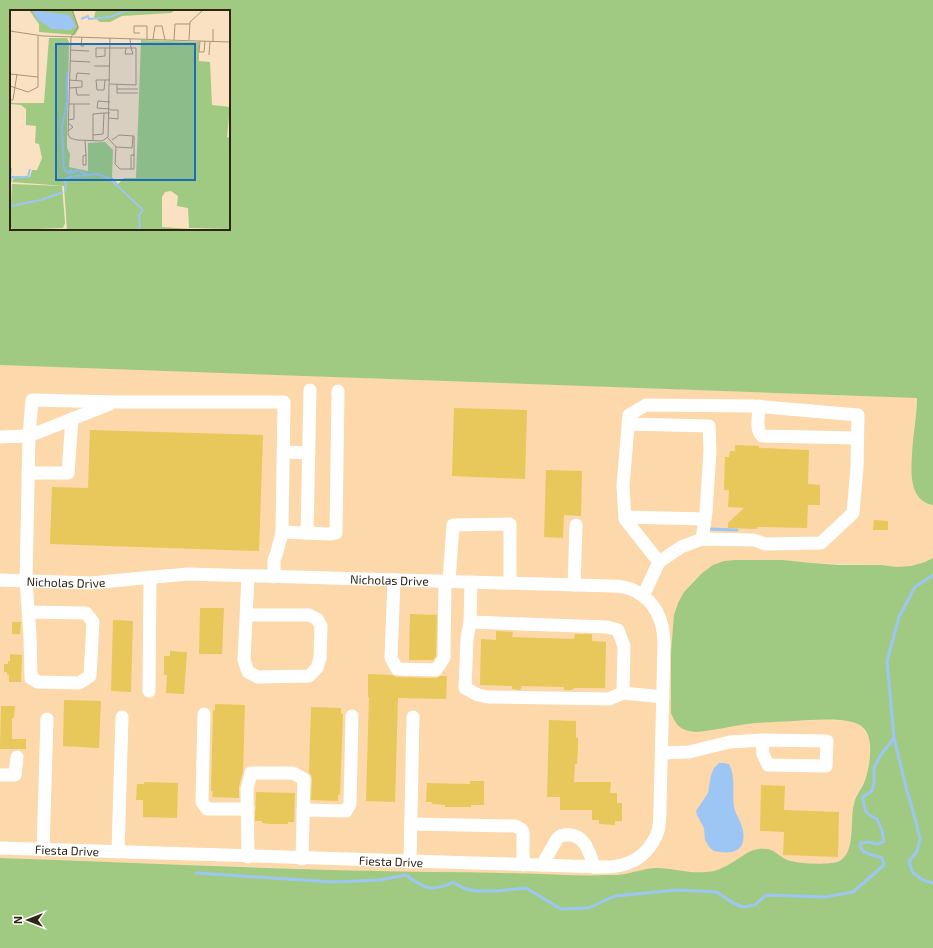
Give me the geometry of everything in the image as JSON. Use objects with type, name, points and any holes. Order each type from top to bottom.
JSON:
[{"type":"street","points":[[307,533],[310,390]]},
{"type":"street","points":[[282,532],[336,533],[338,391]]},
{"type":"street","points":[[28,612],[86,613],[93,622],[90,676],[79,683],[38,682],[31,678],[26,581],[28,473],[32,400],[116,402],[284,402],[282,532],[274,560],[274,577]]},
{"type":"street","points":[[0,437],[30,436],[116,402]]},
{"type":"street","points":[[643,596],[659,562],[681,547],[702,539],[754,540],[765,544],[821,543],[853,513],[857,468],[858,415],[759,406],[646,404],[629,415],[623,486],[625,519],[659,562]]},
{"type":"street","points":[[759,406],[758,429],[762,436],[857,438]]},
{"type":"street","points":[[28,473],[68,473],[72,419]]},
{"type":"street","points":[[628,424],[709,426],[710,451],[702,539]]},
{"type":"street","points":[[284,452],[309,453]]},
{"type":"street","points":[[625,517],[705,519]]},
{"type":"street","points":[[394,580],[391,658],[397,669],[436,670],[444,658],[447,581],[453,525],[510,524],[510,583]]},
{"type":"street","points":[[574,585],[576,525]]},
{"type":"street","name":"Nicholas Drive","points":[[0,580],[91,583],[188,574],[624,587],[635,591],[649,600],[658,613],[662,623],[664,634],[662,723]]},
{"type":"street","points":[[246,615],[309,615],[317,619],[321,626],[320,658],[317,668],[309,676],[258,677],[248,672],[244,660],[246,615],[248,576]]},
{"type":"street","points":[[150,577],[150,690]]},
{"type":"street","points":[[471,582],[470,622],[467,638],[465,688],[478,695],[488,697],[609,699],[623,693],[663,697]]},
{"type":"street","points":[[470,622],[607,626],[618,630],[624,646],[623,693]]},
{"type":"street","points":[[204,714],[202,802],[207,809],[248,809]]},
{"type":"street","points":[[303,810],[346,811],[350,804],[352,716]]},
{"type":"street","points":[[118,852],[122,717]]},
{"type":"street","points":[[410,862],[413,717]]},
{"type":"street","points":[[42,850],[47,720]]},
{"type":"street","name":"Fiesta Drive","points":[[0,848],[523,865],[615,866],[627,864],[638,859],[646,851],[653,842],[658,830],[660,819],[662,723]]},
{"type":"street","points":[[662,753],[688,752],[730,742],[762,740],[827,741],[826,766],[768,765],[763,754],[762,740]]},
{"type":"street","points":[[0,775],[15,775],[17,757]]},
{"type":"street","points":[[248,857],[248,789],[251,773],[293,773],[304,779],[302,859]]},
{"type":"street","points":[[410,824],[516,826],[523,832],[523,865]]},
{"type":"street","points":[[542,865],[560,836],[569,835],[577,836],[582,840],[588,848],[594,866]]},
{"type":"shaded area","points":[[0,365],[917,398],[927,504],[933,505],[933,558],[911,566],[897,567],[882,565],[811,563],[783,560],[724,561],[702,573],[693,581],[684,592],[674,615],[671,651],[671,713],[687,731],[703,731],[750,723],[824,720],[855,723],[861,726],[866,732],[869,741],[870,754],[868,768],[864,781],[854,800],[851,835],[847,855],[842,859],[827,864],[792,862],[784,859],[778,854],[748,852],[732,863],[714,871],[704,873],[655,868],[623,874],[597,876],[371,871],[0,858]]},
{"type":"green space","points":[[0,0],[933,0],[933,505],[919,498],[913,485],[911,469],[917,398],[0,365]]},
{"type":"green space","points":[[933,558],[933,948],[0,948],[0,858],[324,870],[584,875],[621,875],[654,868],[709,872],[723,867],[748,852],[759,849],[774,851],[785,859],[795,862],[819,864],[837,862],[843,858],[850,845],[855,801],[868,771],[870,743],[866,731],[862,726],[854,722],[831,720],[753,723],[695,732],[683,729],[675,722],[671,713],[671,651],[674,615],[684,592],[702,573],[713,565],[724,561],[783,560],[839,565],[882,565],[897,567],[911,566]]},
{"type":"water","points":[[719,763],[729,764],[731,769],[733,780],[733,802],[744,836],[740,848],[732,852],[714,851],[710,848],[705,840],[704,828],[696,811],[708,793],[711,775],[714,768]]},
{"type":"building","points":[[454,408],[527,410],[525,479],[452,476]]},
{"type":"building","points":[[90,430],[263,435],[259,551],[50,544],[52,487],[88,488]]},
{"type":"building","points":[[735,445],[759,446],[759,448],[809,450],[808,484],[820,485],[820,505],[808,505],[807,528],[728,528],[728,523],[744,508],[728,507],[729,490],[724,490],[725,457],[729,457],[730,451],[735,451]]},
{"type":"building","points":[[546,470],[582,471],[581,516],[564,515],[563,538],[544,537]]},
{"type":"building","points":[[874,520],[888,521],[888,530],[873,530]]},
{"type":"building","points":[[200,608],[224,608],[222,654],[199,654]]},
{"type":"building","points":[[410,614],[437,615],[436,656],[433,660],[409,660]]},
{"type":"building","points":[[113,620],[133,621],[131,692],[111,691]]},
{"type":"building","points":[[12,622],[21,622],[20,634],[12,634]]},
{"type":"building","points":[[496,631],[513,632],[512,637],[574,639],[575,634],[592,634],[592,641],[606,642],[605,688],[574,688],[572,690],[564,690],[564,687],[522,686],[520,690],[512,689],[512,686],[480,685],[481,639],[496,640]]},
{"type":"building","points":[[170,651],[187,652],[184,694],[166,693],[167,675],[164,675],[164,656],[170,656]]},
{"type":"building","points":[[10,654],[22,655],[21,682],[9,682],[9,675],[7,675],[7,672],[4,672],[4,664],[8,664],[8,661],[10,661]]},
{"type":"building","points":[[368,674],[392,675],[397,677],[436,678],[447,676],[446,699],[398,698],[395,802],[366,801],[369,697]]},
{"type":"building","points":[[64,700],[101,701],[99,748],[63,746]]},
{"type":"building","points":[[215,704],[245,705],[243,771],[239,787],[239,798],[212,797],[213,710],[215,710]]},
{"type":"building","points":[[1,706],[15,706],[14,718],[12,718],[12,739],[26,739],[26,749],[0,749]]},
{"type":"building","points":[[311,707],[341,708],[341,714],[343,714],[340,795],[338,795],[338,801],[311,800],[312,779],[309,773]]},
{"type":"building","points":[[549,720],[576,721],[576,738],[578,738],[578,747],[574,782],[611,782],[610,793],[617,793],[617,803],[622,803],[622,821],[615,821],[615,825],[599,824],[599,820],[592,820],[592,810],[560,810],[560,797],[547,797]]},
{"type":"building","points":[[470,781],[484,781],[484,805],[471,805],[471,807],[445,807],[445,805],[426,802],[427,783],[470,784]]},
{"type":"building","points":[[144,782],[178,783],[177,818],[143,817],[143,800],[136,800],[137,784],[144,784]]},
{"type":"building","points":[[761,785],[785,786],[784,810],[839,812],[838,857],[783,855],[784,832],[760,831]]},
{"type":"building","points":[[256,792],[295,793],[294,822],[288,822],[288,824],[270,824],[262,823],[262,821],[255,821]]},
{"type":"waterway","points":[[710,529],[737,530]]},
{"type":"waterway","points":[[933,575],[915,587],[899,617],[887,661],[894,738],[920,839],[917,851],[909,862],[913,873],[923,880],[933,883]]},
{"type":"waterway","points":[[196,873],[333,882],[380,880],[406,875],[428,888],[439,887],[453,882],[463,888],[475,891],[498,891],[526,888],[561,909],[588,908],[615,896],[677,890],[717,892],[733,903],[743,907],[755,905],[766,895],[825,897],[853,892],[884,865],[882,858],[864,852],[860,847],[861,843],[868,842],[878,844],[884,841],[877,819],[866,811],[863,797],[872,791],[874,783],[874,768],[880,756],[894,738]]}]
